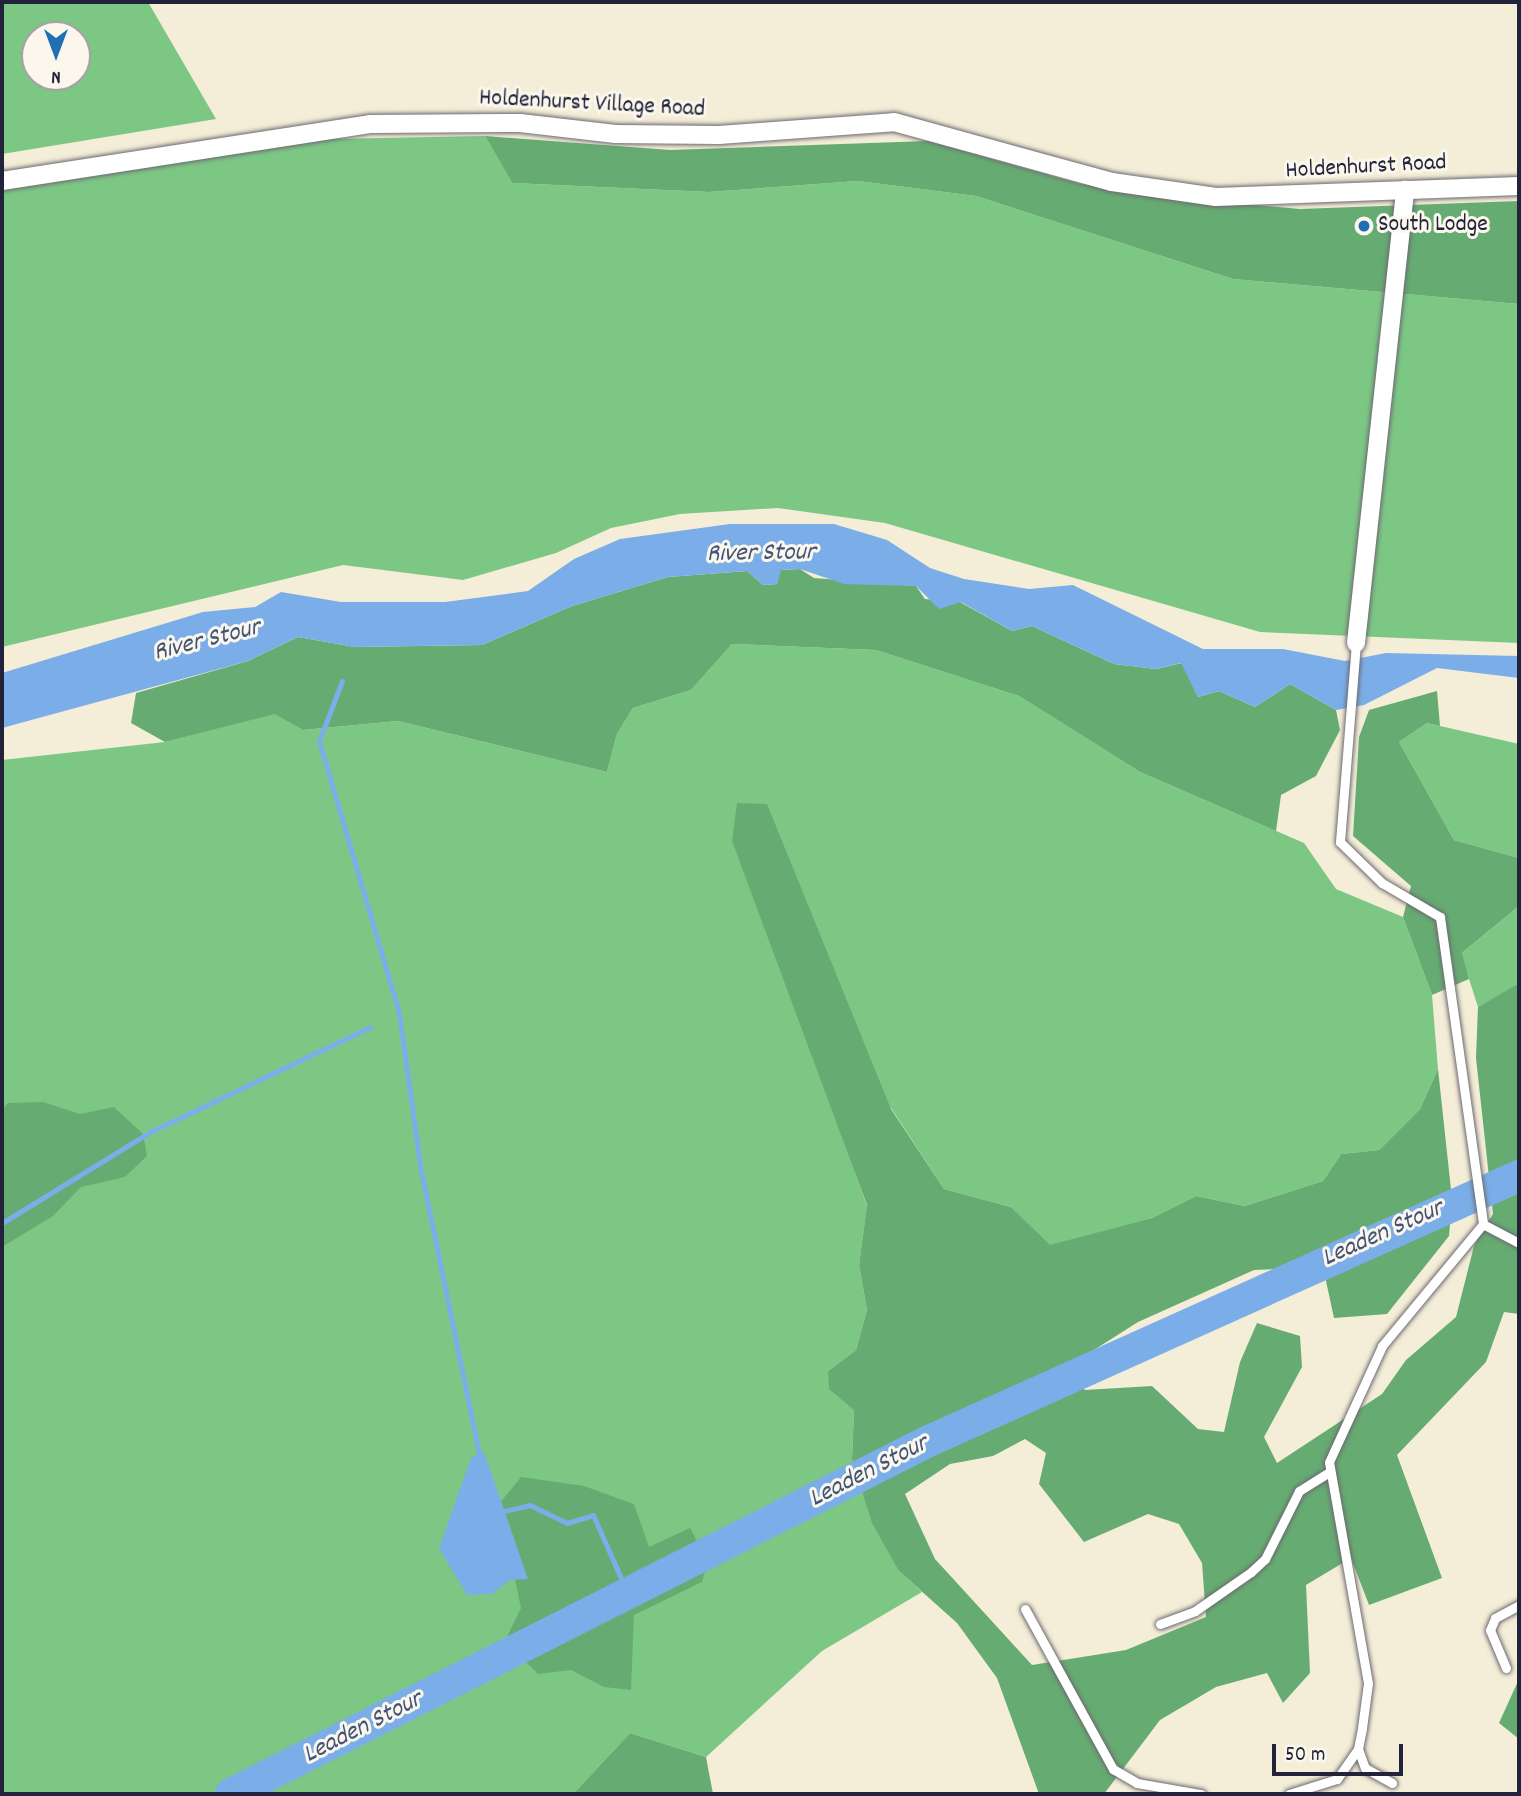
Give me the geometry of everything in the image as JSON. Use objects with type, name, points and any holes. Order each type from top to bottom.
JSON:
[{"type":"street","name":"Holdenhurst Village Road","points":[[2,181],[370,124],[520,123],[615,134],[719,135],[894,122],[1112,182],[1216,197]]},
{"type":"street","name":"Holdenhurst Road","points":[[1216,197],[1519,186]]},
{"type":"street","points":[[1356,643],[1405,190]]},
{"type":"lane","points":[[1356,643],[1340,842],[1381,883],[1440,917],[1475,1183],[1483,1224]]},
{"type":"lane","points":[[1483,1224],[1519,1243]]},
{"type":"lane","points":[[1289,1794],[1337,1779],[1358,1749],[1368,1683],[1329,1472],[1381,1346],[1483,1224]]},
{"type":"lane","points":[[1160,1625],[1195,1611],[1251,1572],[1265,1559],[1299,1491],[1329,1472]]},
{"type":"lane","points":[[1506,1668],[1490,1630],[1495,1618],[1519,1605]]},
{"type":"lane","points":[[1026,1609],[1113,1769],[1138,1783],[1201,1794]]},
{"type":"lane","points":[[1358,1749],[1365,1768],[1392,1783]]},
{"type":"green space","points":[[2,2],[148,2],[216,119],[2,154]]},
{"type":"green space","points":[[485,136],[512,183],[709,192],[858,181],[976,196],[1233,279],[1519,304],[1519,643],[1260,632],[885,523],[778,508],[680,514],[611,528],[556,553],[463,580],[343,565],[2,647],[2,174],[229,141]]},
{"type":"green space","points":[[485,136],[670,150],[928,141],[1081,184],[1187,199],[1300,209],[1519,201],[1519,304],[1233,279],[976,196],[858,181],[709,192],[512,183]]},
{"type":"green space","points":[[800,569],[814,578],[916,586],[925,599],[960,602],[1012,631],[1032,626],[1114,664],[1156,669],[1182,663],[1198,697],[1219,691],[1255,707],[1290,684],[1336,710],[1340,730],[1316,776],[1281,795],[1276,831],[1140,772],[1019,696],[876,650],[732,644],[691,690],[633,708],[617,734],[607,772],[398,721],[303,730],[275,714],[165,742],[131,723],[136,693],[248,661],[298,637],[355,647],[482,645],[572,606],[668,577],[747,571],[763,585],[777,584],[780,570]]},
{"type":"green space","points":[[732,644],[876,650],[1019,696],[1140,772],[1304,843],[1336,889],[1403,917],[1432,995],[1438,1069],[1420,1109],[1379,1150],[1341,1154],[1323,1181],[1245,1206],[1196,1196],[1152,1218],[1050,1246],[1011,1207],[944,1189],[891,1108],[803,1025],[867,1206],[859,1265],[867,1310],[856,1350],[828,1371],[854,1410],[852,1459],[899,1571],[922,1592],[822,1651],[706,1757],[630,1733],[573,1794],[2,1794],[2,760],[165,742],[275,713],[303,730],[398,721],[607,772],[617,734],[633,708],[691,690]]},
{"type":"green space","points":[[1437,691],[1440,726],[1427,723],[1399,742],[1454,840],[1519,858],[1519,906],[1462,953],[1469,979],[1432,995],[1403,917],[1411,886],[1353,836],[1359,737],[1369,710]]},
{"type":"green space","points":[[1427,723],[1519,744],[1519,858],[1454,840],[1399,742]]},
{"type":"green space","points":[[737,803],[767,804],[891,1109],[944,1189],[1011,1207],[1050,1245],[1152,1218],[1196,1196],[1245,1206],[1323,1181],[1341,1154],[1379,1150],[1420,1109],[1438,1069],[1452,1199],[1449,1236],[1387,1314],[1334,1318],[1323,1267],[1254,1270],[1138,1322],[1064,1369],[1085,1390],[1152,1386],[1198,1429],[1224,1432],[1240,1362],[1257,1323],[1300,1336],[1302,1367],[1264,1437],[1277,1463],[1382,1394],[1406,1360],[1456,1317],[1474,1246],[1493,1214],[1476,1058],[1478,1007],[1516,985],[1519,990],[1519,1314],[1504,1312],[1486,1362],[1397,1455],[1442,1578],[1369,1605],[1351,1558],[1306,1585],[1310,1673],[1283,1703],[1267,1673],[1216,1687],[1160,1720],[1104,1794],[1039,1794],[997,1678],[957,1623],[899,1571],[872,1523],[852,1459],[854,1410],[829,1389],[828,1371],[856,1350],[867,1310],[859,1265],[867,1205],[732,841]],"holes":[[[1025,1439],[1046,1453],[1039,1484],[1084,1542],[1148,1514],[1179,1524],[1202,1563],[1206,1617],[1126,1650],[1032,1665],[935,1559],[905,1494],[950,1464],[993,1456]]]},
{"type":"green space","points":[[1519,906],[1519,990],[1516,986],[1478,1007],[1461,954]]},
{"type":"green space","points":[[43,1102],[80,1114],[114,1107],[143,1134],[147,1156],[125,1177],[81,1187],[53,1216],[2,1247],[2,1110],[8,1103]]},
{"type":"green space","points":[[521,1477],[584,1486],[634,1504],[649,1547],[690,1528],[708,1561],[702,1582],[634,1615],[631,1690],[604,1687],[571,1670],[538,1674],[505,1641],[521,1608],[499,1504]]},
{"type":"green space","points":[[1519,1679],[1519,1739],[1499,1723]]},
{"type":"green space","points":[[630,1733],[706,1757],[713,1794],[573,1794]]},
{"type":"water","name":"River Stour","points":[[730,524],[834,524],[887,540],[930,568],[964,579],[1029,589],[1073,585],[1203,649],[1283,649],[1345,661],[1386,653],[1519,656],[1519,678],[1437,668],[1364,705],[1336,710],[1290,684],[1255,707],[1219,691],[1198,697],[1181,663],[1156,669],[1114,664],[1032,626],[1012,631],[961,602],[939,609],[916,586],[844,584],[800,569],[781,570],[777,584],[763,585],[747,571],[668,577],[572,606],[482,645],[355,647],[298,637],[248,661],[2,728],[2,673],[203,612],[255,607],[281,592],[341,602],[445,602],[528,591],[574,559],[620,539]]},
{"type":"water","points":[[484,1452],[528,1579],[510,1580],[492,1594],[467,1595],[439,1548],[471,1458]]},
{"type":"waterway","points":[[342,681],[319,741],[399,1013],[421,1171],[480,1459]]},
{"type":"waterway","points":[[2,1223],[150,1132],[370,1027]]},
{"type":"waterway","name":"Leaden Stour","points":[[231,1794],[929,1441],[1519,1176]]},
{"type":"waterway","points":[[500,1512],[530,1505],[567,1523],[593,1515],[628,1594]]},
{"type":"place","name":"South Lodge","points":[[1364,226]]}]
